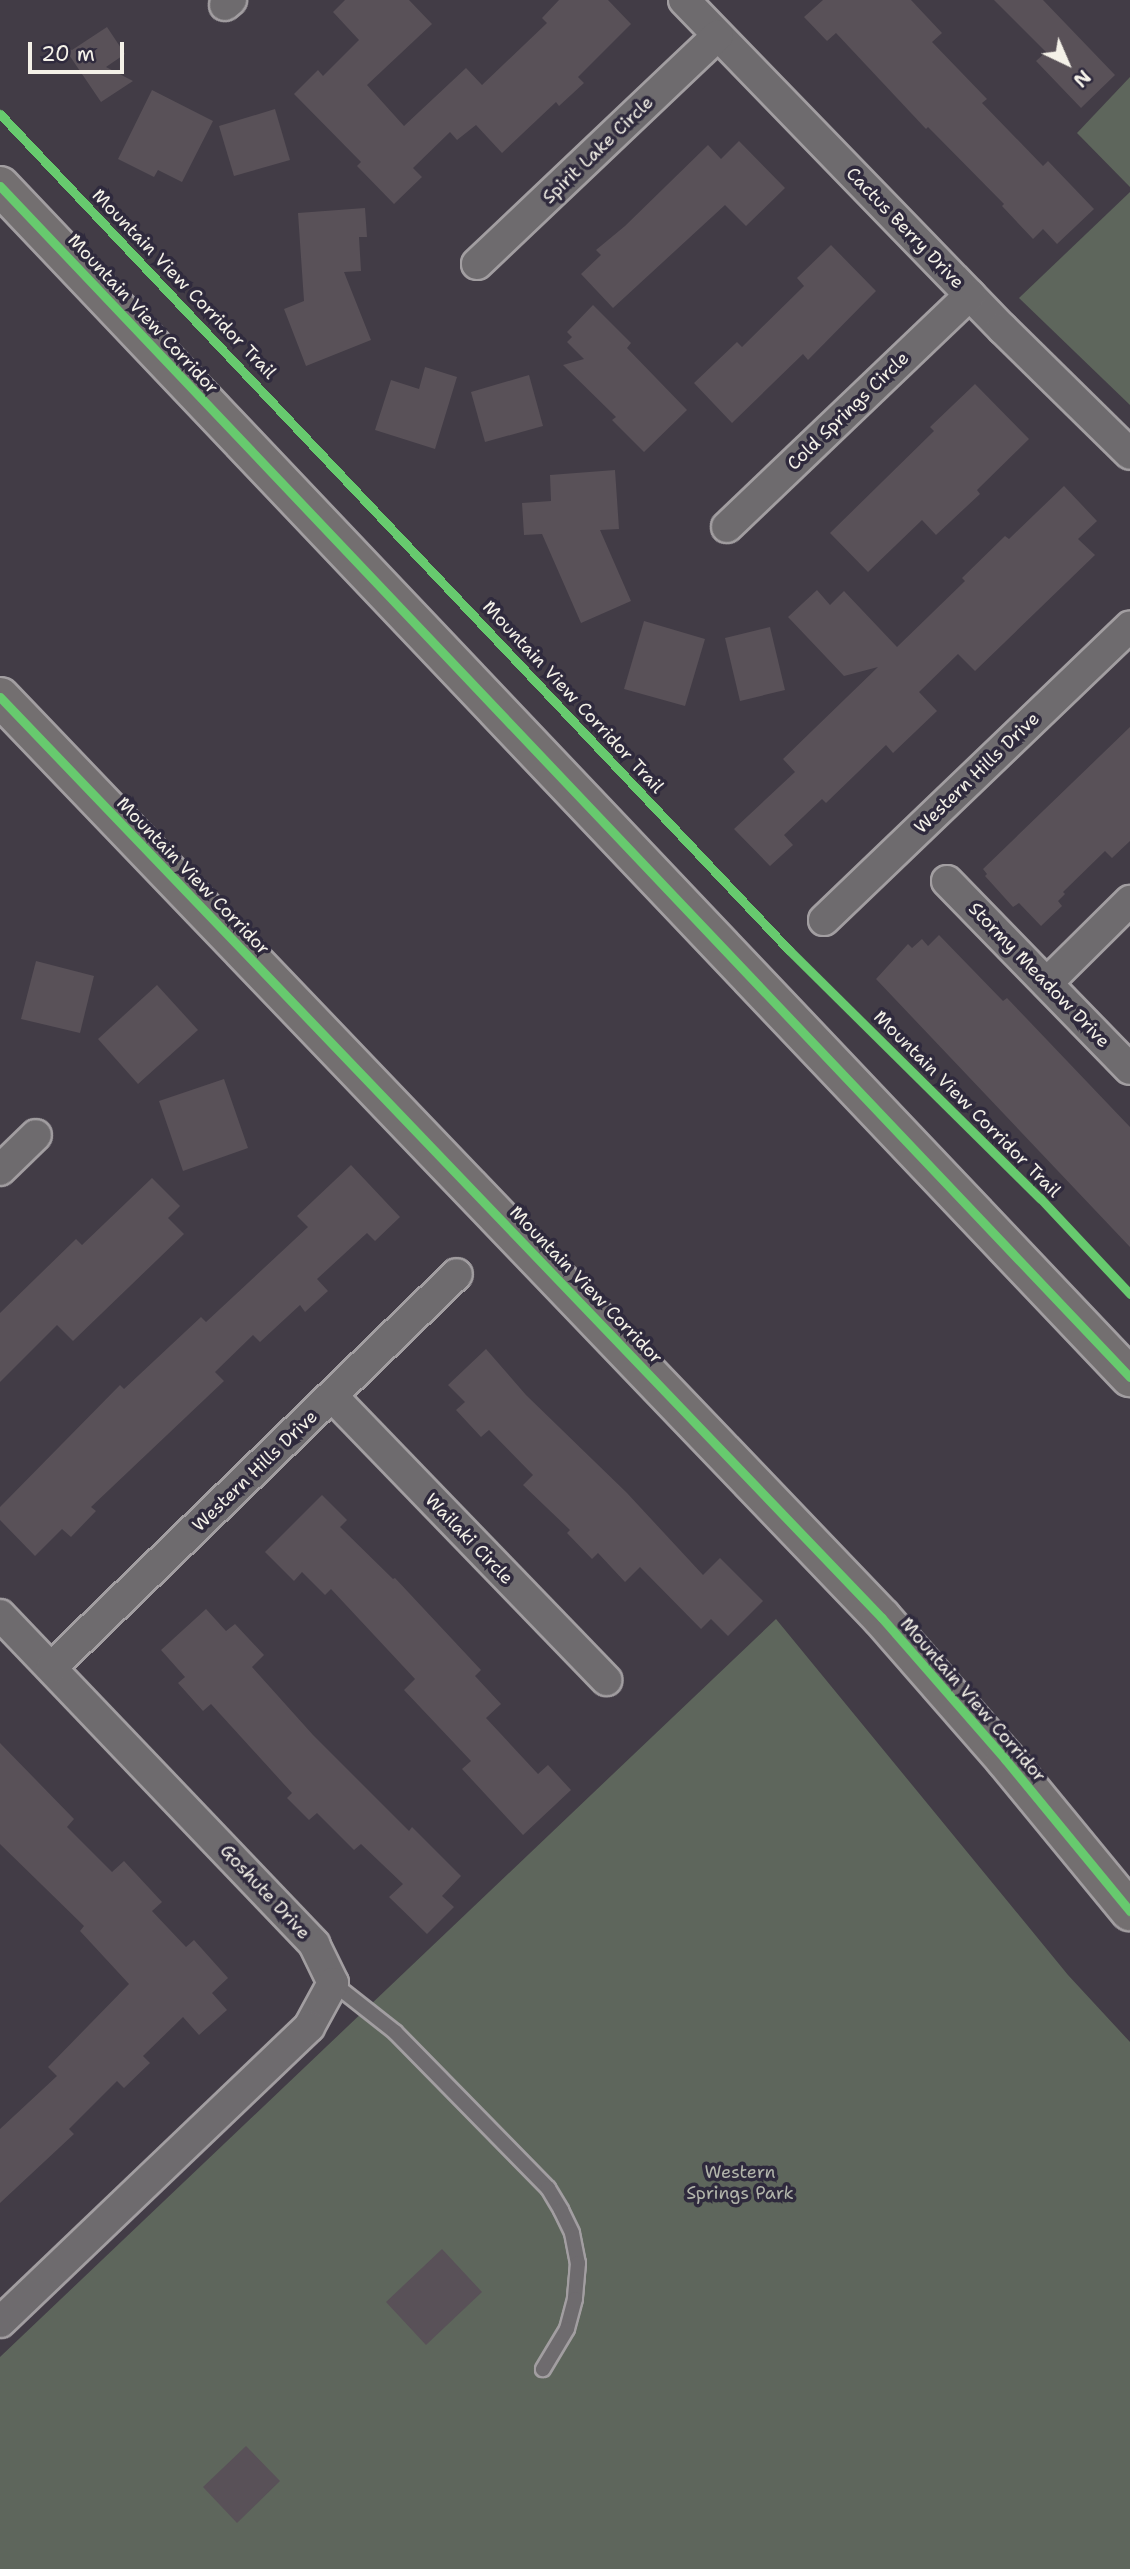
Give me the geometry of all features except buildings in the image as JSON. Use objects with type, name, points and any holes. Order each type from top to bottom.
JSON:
[{"type":"highway","name":"Mountain View Corridor","points":[[0,186],[1130,1377]]},
{"type":"highway","name":"Mountain View Corridor","points":[[0,697],[882,1618],[1005,1759],[1130,1911]]},
{"type":"street","name":"Cactus Berry Drive","points":[[684,0],[970,295],[1130,454]]},
{"type":"street","name":"Spirit Lake Circle","points":[[477,264],[718,35]]},
{"type":"street","name":"Cold Springs Circle","points":[[727,527],[970,295]]},
{"type":"street","name":"Western Hills Drive","points":[[824,920],[1130,627]]},
{"type":"street","name":"Stormy Meadow Drive","points":[[947,881],[1130,1069]]},
{"type":"street","points":[[1047,983],[1130,901]]},
{"type":"street","points":[[0,1170],[36,1135]]},
{"type":"street","name":"Western Hills Drive","points":[[52,1667],[457,1274]]},
{"type":"street","name":"Wailaki Circle","points":[[332,1396],[606,1681]]},
{"type":"street","name":"Goshute Drive","points":[[0,1615],[314,1944],[333,1983]]},
{"type":"street","points":[[0,2322],[309,2027],[333,1983]]},
{"type":"lane","points":[[333,1983],[396,2032],[548,2188],[561,2210],[572,2233],[578,2263],[575,2299],[567,2329],[543,2369]]},
{"type":"green space","points":[[1130,77],[1130,187],[1077,133]]},
{"type":"green space","points":[[1130,192],[1130,405],[1019,298]]},
{"type":"green space","name":"Western Springs Park","points":[[776,1619],[1068,1975],[1130,2042],[1130,2569],[0,2569],[0,2357]]},
{"type":"cycle path","name":"Mountain View Corridor Trail","points":[[0,114],[789,950],[1040,1198],[1130,1294]]},
{"type":"cycle path","points":[[0,186],[1130,1377]]},
{"type":"cycle path","points":[[0,697],[882,1618],[1005,1759],[1130,1911]]}]
